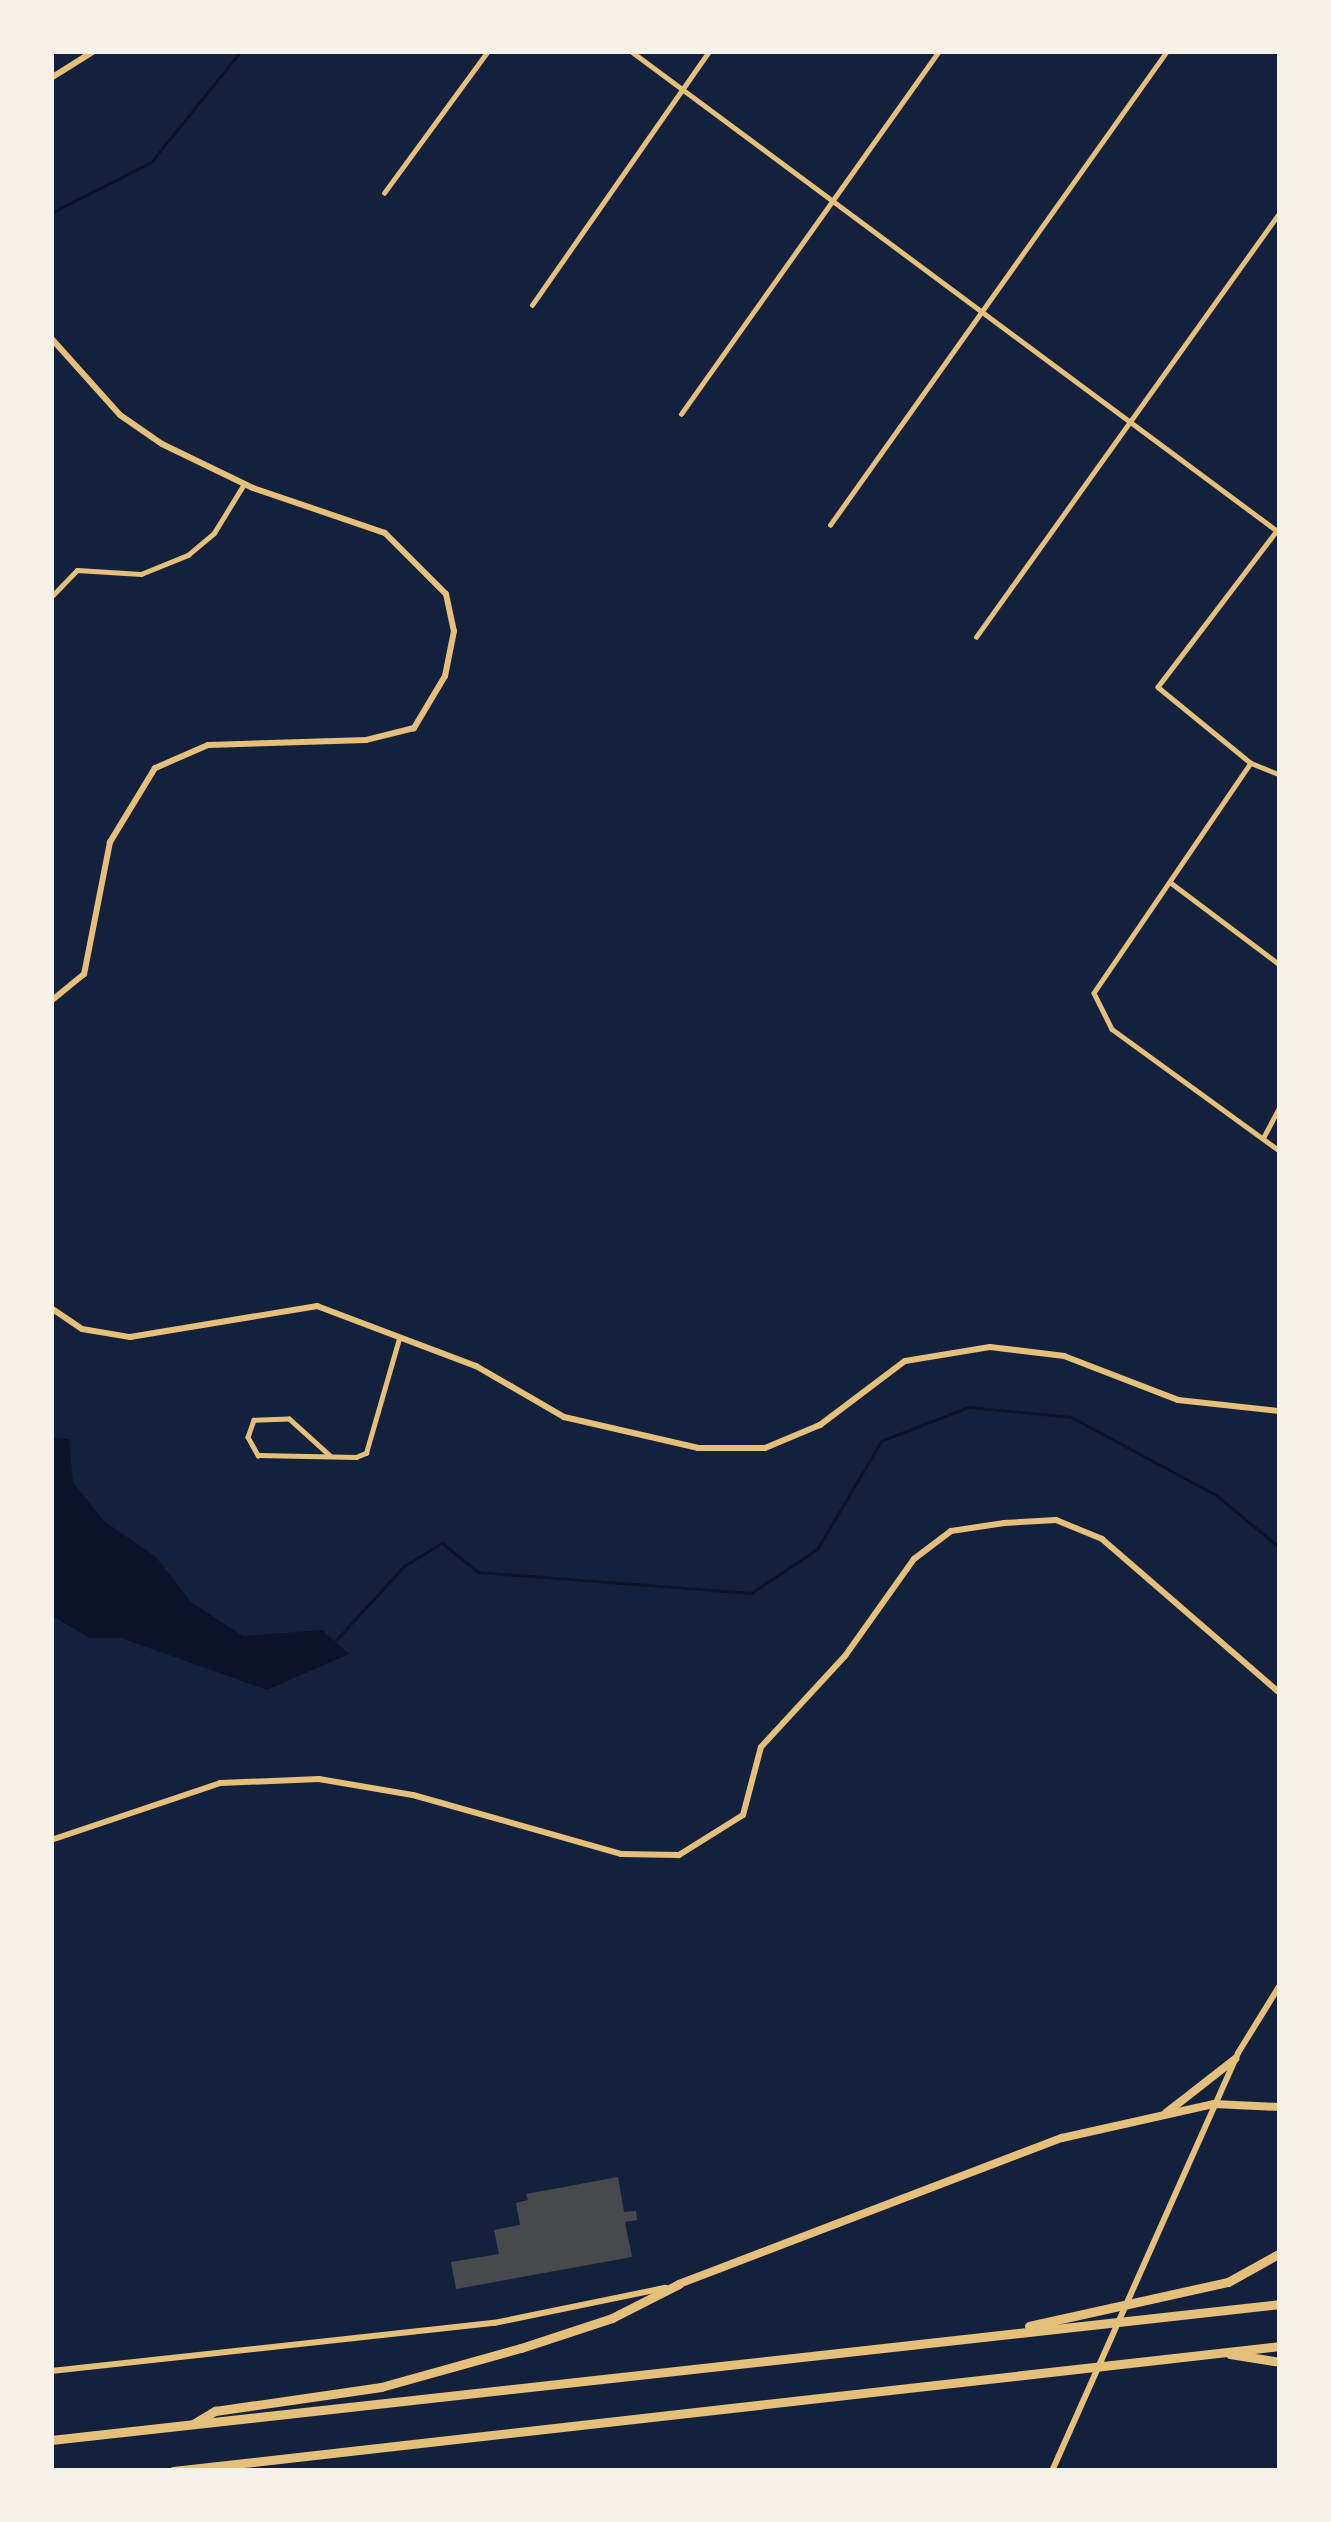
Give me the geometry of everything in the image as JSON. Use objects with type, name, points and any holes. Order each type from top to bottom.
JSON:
[{"type":"highway","points":[[1025,2329],[1040,2318],[1228,2282],[1280,2253]]},
{"type":"highway","points":[[188,2427],[215,2411],[381,2387],[521,2348],[612,2318],[679,2284]]},
{"type":"highway","points":[[51,2440],[1280,2304]]},
{"type":"highway","points":[[173,2471],[1280,2346]]},
{"type":"highway","points":[[1225,2352],[1280,2362]]},
{"type":"main road","points":[[1159,2118],[1235,2059]]},
{"type":"main road","points":[[679,2284],[979,2165],[1214,2104],[1280,2107]]},
{"type":"street","points":[[51,78],[94,51]]},
{"type":"street","points":[[384,193],[488,51]]},
{"type":"street","points":[[631,51],[1279,530],[1158,687],[1251,763],[1280,775]]},
{"type":"street","points":[[532,305],[709,51]]},
{"type":"street","points":[[680,414],[939,51]]},
{"type":"street","points":[[830,525],[1167,51]]},
{"type":"street","points":[[976,637],[1126,418],[1280,212]]},
{"type":"street","points":[[51,338],[120,415],[244,484],[364,522],[414,556],[454,617],[446,676],[420,722],[402,732],[208,746],[155,768],[110,842],[84,974],[51,1001]]},
{"type":"street","points":[[51,597],[77,570],[141,574],[188,555],[214,533],[244,484]]},
{"type":"street","points":[[1251,763],[1107,967],[1095,1001],[1112,1029],[1280,1151]]},
{"type":"street","points":[[1170,882],[1280,965]]},
{"type":"street","points":[[1263,1139],[1280,1106]]},
{"type":"street","points":[[51,1308],[82,1329],[130,1336],[317,1306],[476,1366],[564,1417],[698,1448],[765,1448],[820,1425],[905,1360],[991,1347],[1064,1356],[1178,1400],[1280,1411]]},
{"type":"street","points":[[330,1456],[289,1419],[254,1420],[248,1437],[258,1455],[330,1456],[356,1456],[374,1446],[399,1340]]},
{"type":"street","points":[[51,1840],[220,1783],[319,1779],[413,1795],[621,1854],[679,1855],[743,1815],[761,1747],[845,1656],[914,1559],[951,1531],[1004,1523],[1056,1520],[1102,1539],[1280,1693]]},
{"type":"street","points":[[1052,2471],[1235,2059],[1280,1985]]},
{"type":"street","points":[[51,2371],[575,2312],[679,2284]]},
{"type":"water","points":[[51,1438],[69,1439],[73,1482],[104,1521],[156,1557],[191,1602],[243,1636],[322,1630],[349,1654],[267,1690],[121,1638],[89,1638],[51,1615]]},
{"type":"building","points":[[618,2177],[624,2212],[636,2211],[637,2220],[625,2222],[632,2257],[456,2289],[451,2262],[499,2254],[494,2230],[520,2225],[516,2203],[528,2200],[526,2194]]},
{"type":"waterway","points":[[51,213],[151,162],[241,51]]},
{"type":"waterway","points":[[336,1640],[404,1566],[442,1543],[478,1572],[751,1593],[817,1549],[881,1441],[968,1407],[1071,1417],[1216,1495],[1280,1548]]}]
